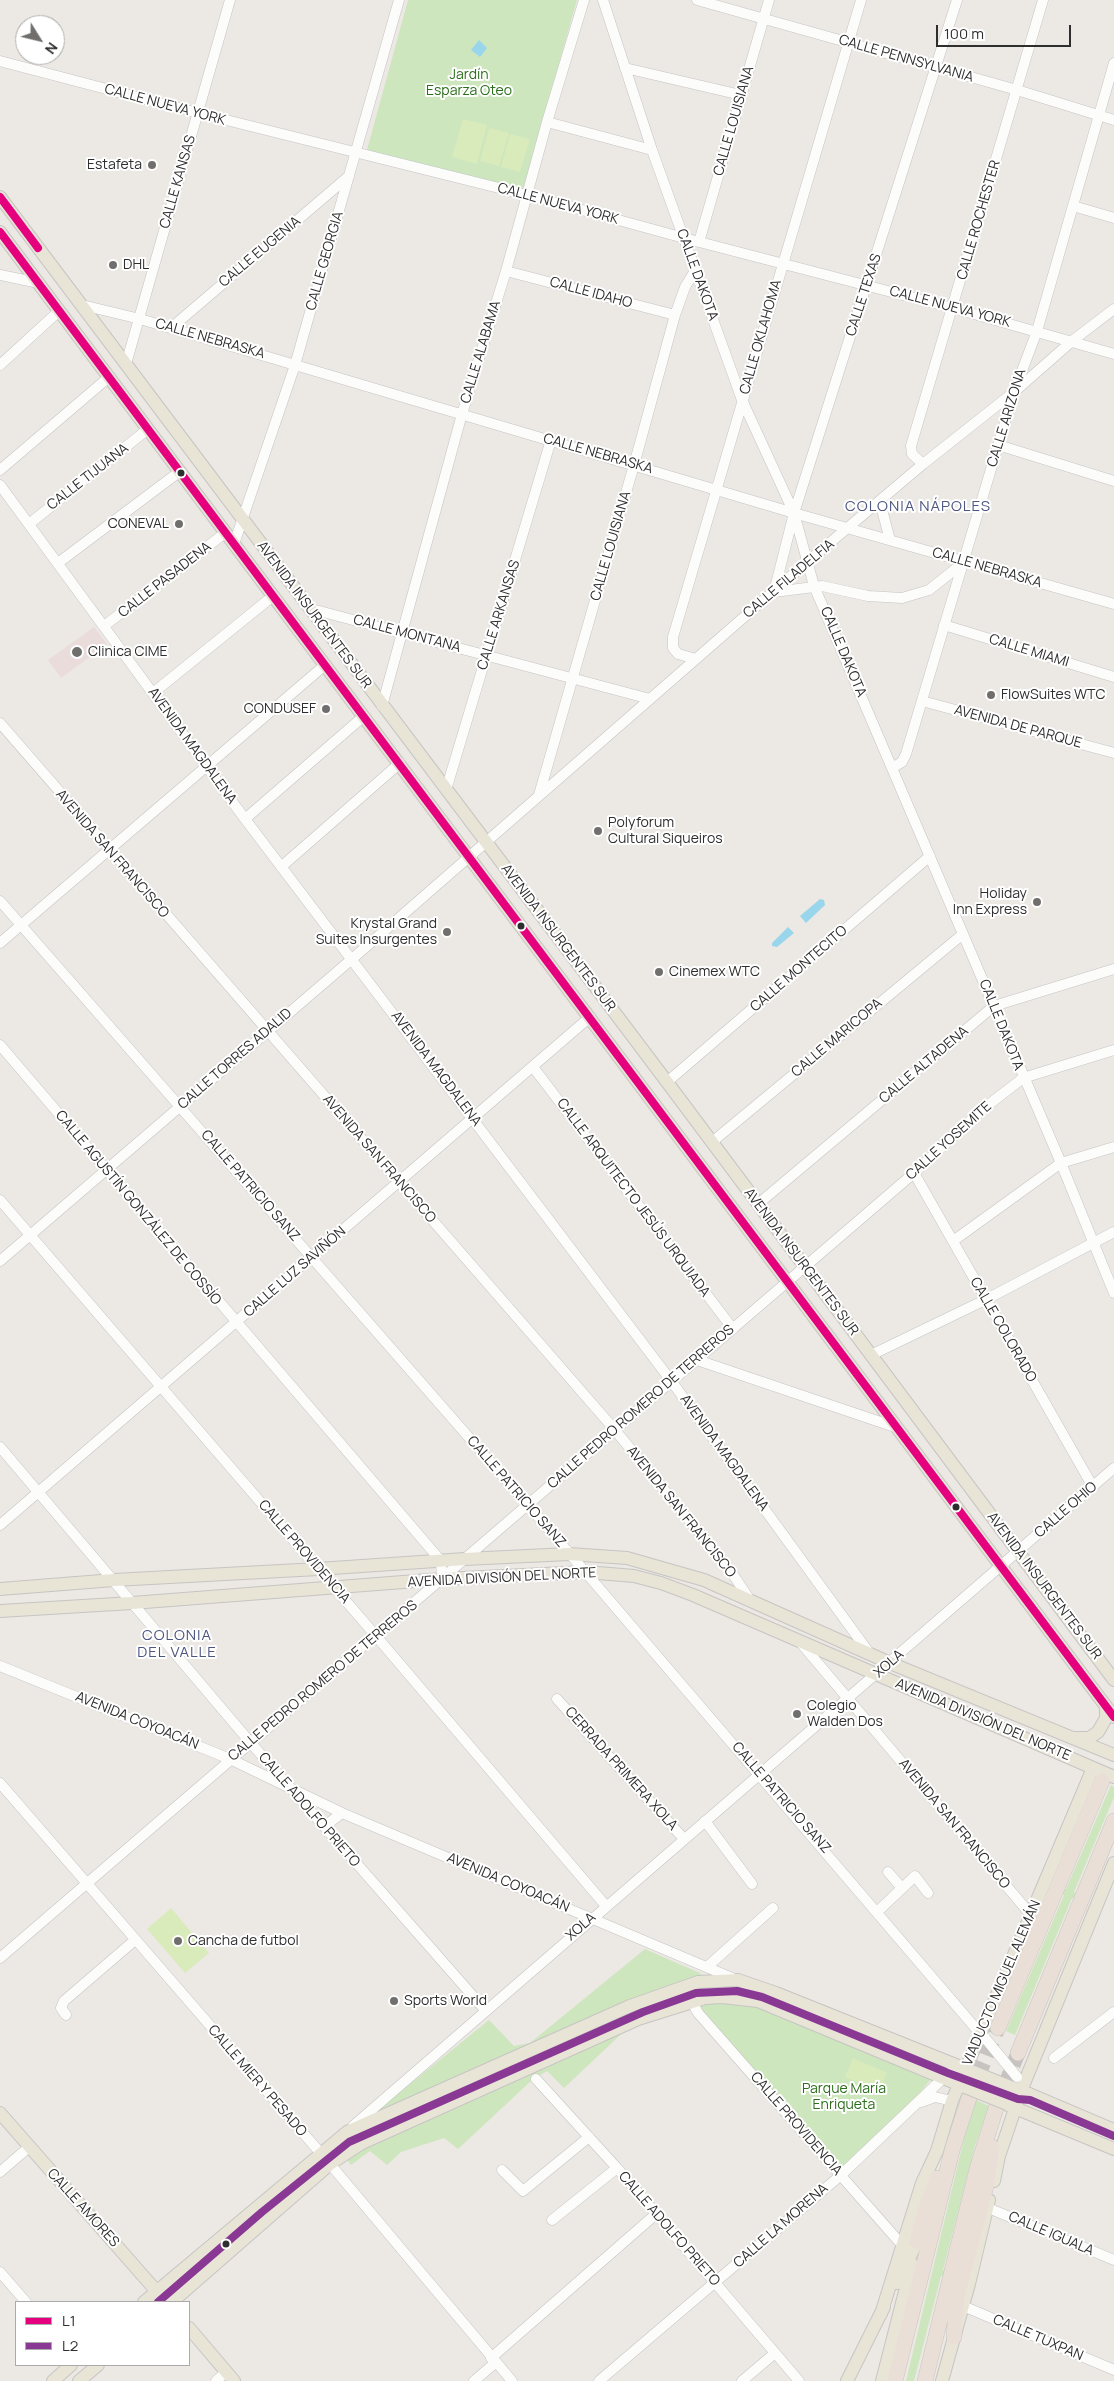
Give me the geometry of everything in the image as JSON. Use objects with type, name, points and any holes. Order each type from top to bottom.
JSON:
[{"type":"highway","name":"VIADUCTO MIGUEL ALEMÁN","points":[[998,2028],[1108,1779]]},
{"type":"highway","points":[[1018,2053],[1114,1822]]},
{"type":"highway","name":"VIADUCTO MIGUEL ALEMÁN","points":[[895,2381],[964,2090]]},
{"type":"highway","points":[[954,2337],[957,2296],[987,2182],[992,2148],[1003,2109]]},
{"type":"highway","points":[[925,2381],[977,2169],[1003,2109]]},
{"type":"highway","points":[[910,2244],[952,2147]]},
{"type":"main road","name":"AVENIDA INSURGENTES SUR","points":[[0,197],[1112,1675]]},
{"type":"main road","name":"AVENIDA INSURGENTES SUR","points":[[0,232],[470,856],[1110,1712]]},
{"type":"main road","name":"AVENIDA DIVISIÓN DEL NORTE","points":[[0,1590],[114,1580],[318,1569],[465,1558],[569,1554],[627,1558],[651,1563],[704,1580],[890,1663],[1114,1755]]},
{"type":"main road","name":"AVENIDA DIVISIÓN DEL NORTE","points":[[0,1611],[132,1603],[442,1579],[586,1572],[634,1576],[661,1582],[877,1674],[1094,1768],[1108,1779]]},
{"type":"main road","points":[[1073,1738],[1089,1738],[1098,1732],[1110,1712]]},
{"type":"main road","name":"VIADUCTO MIGUEL ALEMÁN","points":[[882,2381],[922,2183],[937,2151],[952,2101],[964,2090],[964,2068],[982,2035],[1094,1768]]},
{"type":"main road","points":[[942,2381],[988,2208],[999,2156],[1003,2109],[1017,2085],[1114,1863]]},
{"type":"main road","points":[[347,2132],[630,2006],[698,1982],[738,1980]]},
{"type":"main road","name":"AVENIDA COYOACÁN","points":[[738,1980],[776,1993],[964,2068],[1017,2085],[1114,2130]]},
{"type":"main road","points":[[173,2301],[330,2164],[362,2143],[638,2019],[692,2002],[722,1997],[758,2001],[942,2079],[1003,2109],[1114,2149]]},
{"type":"main road","name":"CALLE AMORES","points":[[0,2113],[165,2301]]},
{"type":"main road","name":"XOLA","points":[[145,2301],[347,2132]]},
{"type":"main road","points":[[847,2381],[881,2314],[910,2244]]},
{"type":"main road","points":[[190,2329],[230,2377]]},
{"type":"main road","points":[[53,2381],[70,2366]]},
{"type":"main road","points":[[79,2381],[97,2366]]},
{"type":"street","name":"CALLE KANSAS","points":[[126,364],[230,0]]},
{"type":"street","name":"CALLE GEORGIA","points":[[242,520],[295,365],[399,0]]},
{"type":"street","name":"CALLE ALABAMA","points":[[382,706],[462,414],[506,271],[547,122],[584,0]]},
{"type":"street","name":"CALLE DAKOTA","points":[[604,0],[652,150],[742,400],[794,513],[806,563],[814,586],[1061,1163],[1114,1293]]},
{"type":"street","name":"CALLE PENNSYLVANIA","points":[[698,0],[1017,90],[1114,120]]},
{"type":"street","name":"CALLE LOUISIANA","points":[[699,242],[769,0]]},
{"type":"street","name":"CALLE OKLAHOMA","points":[[696,659],[678,654],[673,648],[673,637],[718,490],[742,400],[861,0]]},
{"type":"street","name":"CALLE TEXAS","points":[[774,592],[794,513],[957,0]]},
{"type":"street","name":"CALLE ROCHESTER","points":[[923,464],[912,454],[911,446],[1043,0]]},
{"type":"street","name":"CALLE NUEVA YORK","points":[[0,61],[198,113],[527,195],[1037,330],[1114,354]]},
{"type":"street","name":"CALLE ARIZONA","points":[[892,768],[902,762],[906,754],[1014,392],[1037,330],[1114,63]]},
{"type":"street","points":[[625,68],[741,96]]},
{"type":"street","points":[[547,122],[652,150]]},
{"type":"street","name":"CALLE EUGENIA","points":[[171,328],[350,176]]},
{"type":"street","points":[[1073,206],[1114,218]]},
{"type":"street","name":"CALLE LOUISIANA","points":[[539,796],[675,315],[683,292],[696,269]]},
{"type":"street","name":"CALLE IDAHO","points":[[506,271],[675,315]]},
{"type":"street","points":[[0,275],[38,284]]},
{"type":"street","name":"CALLE NEBRASKA","points":[[82,306],[140,319],[794,513],[1114,604]]},
{"type":"street","name":"CALLE FILADELFIA","points":[[470,856],[806,563],[850,528],[923,464],[1014,392],[1072,341],[1114,309]]},
{"type":"street","points":[[0,365],[59,311]]},
{"type":"street","points":[[0,470],[109,377]]},
{"type":"street","name":"CALLE TIJUANA","points":[[28,524],[148,430]]},
{"type":"street","name":"CALLE ARKANSAS","points":[[446,790],[551,440]]},
{"type":"street","points":[[998,445],[1114,481]]},
{"type":"street","points":[[58,563],[179,472]]},
{"type":"street","name":"AVENIDA MAGDALENA","points":[[0,485],[245,820],[672,1382],[871,1654]]},
{"type":"street","points":[[880,502],[890,540]]},
{"type":"street","name":"CALLE PASADENA","points":[[234,544],[242,520]]},
{"type":"street","name":"CALLE PASADENA","points":[[104,626],[226,533]]},
{"type":"street","points":[[774,592],[814,586],[833,586],[868,596],[902,598],[929,590],[963,562]]},
{"type":"street","points":[[153,693],[273,596]]},
{"type":"street","name":"CALLE MONTANA","points":[[308,608],[650,699]]},
{"type":"street","name":"CALLE MIAMI","points":[[944,625],[1114,677]]},
{"type":"street","points":[[0,944],[325,665]]},
{"type":"street","name":"AVENIDA DE PARQUE","points":[[922,701],[1114,754]]},
{"type":"street","points":[[245,820],[364,716]]},
{"type":"street","name":"AVENIDA SAN FRANCISCO","points":[[0,723],[266,1032],[400,1182],[615,1430],[730,1570],[750,1600]]},
{"type":"street","points":[[281,867],[400,763]]},
{"type":"street","name":"CALLE TORRES ADALID","points":[[0,1260],[470,856]]},
{"type":"street","name":"CALLE MONTECITO","points":[[667,1082],[930,856]]},
{"type":"street","name":"CALLE PATRICIO SANZ","points":[[0,901],[313,1257],[878,1911],[982,2035],[1017,2085]]},
{"type":"street","name":"CALLE MARICOPA","points":[[712,1142],[962,934]]},
{"type":"street","name":"CALLE ALTADENA","points":[[758,1204],[994,1006],[1114,969]]},
{"type":"street","name":"CALLE LUZ SAVIÑÓN","points":[[0,1525],[590,1017]]},
{"type":"street","name":"CALLE AGUSTÍN GONZÁLEZ DE COSSÍO","points":[[0,1045],[236,1323],[441,1560]]},
{"type":"street","name":"CALLE YOSEMITE","points":[[804,1267],[914,1173],[983,1109],[1023,1078],[1114,1050]]},
{"type":"street","name":"CALLE ARQUITECTO JESÚS URQUIADA","points":[[533,1067],[733,1329]]},
{"type":"street","points":[[953,1241],[1061,1163],[1114,1147]]},
{"type":"street","name":"CALLE COLORADO","points":[[914,1173],[1093,1487]]},
{"type":"street","name":"CALLE PROVIDENCIA","points":[[0,1200],[606,1906]]},
{"type":"street","points":[[870,1355],[985,1300],[1114,1232]]},
{"type":"street","name":"CALLE PEDRO ROMERO DE TERREROS","points":[[0,1958],[804,1267]]},
{"type":"street","points":[[697,1360],[898,1428]]},
{"type":"street","name":"CALLE ADOLFO PRIETO","points":[[0,1446],[250,1742],[486,2011]]},
{"type":"street","name":"CALLE OHIO","points":[[1019,1552],[1114,1468]]},
{"type":"street","name":"XOLA","points":[[347,2132],[592,1918],[1019,1552]]},
{"type":"street","points":[[441,1560],[442,1579]]},
{"type":"street","name":"AVENIDA SAN FRANCISCO","points":[[799,1641],[1031,1915]]},
{"type":"street","name":"AVENIDA COYOACÁN","points":[[0,1666],[230,1759],[290,1786],[342,1813],[738,1980]]},
{"type":"street","name":"CERRADA PRIMERA XOLA","points":[[557,1699],[684,1839]]},
{"type":"street","name":"CALLE MIER Y PESADO","points":[[0,1783],[330,2164],[512,2381]]},
{"type":"street","points":[[328,1832],[330,1822],[342,1813]]},
{"type":"street","points":[[705,1821],[752,1884]]},
{"type":"street","points":[[888,1872],[902,1888]]},
{"type":"street","points":[[878,1911],[915,1876],[928,1893]]},
{"type":"street","points":[[708,1966],[773,1908]]},
{"type":"street","points":[[66,2015],[61,2008],[64,2001],[135,1940]]},
{"type":"street","name":"CALLE PROVIDENCIA","points":[[692,2002],[698,2013],[841,2175],[910,2244]]},
{"type":"street","points":[[1054,2058],[1114,2012]]},
{"type":"street","name":"CALLE LA MORENA","points":[[599,2381],[841,2175],[942,2079],[964,2068]]},
{"type":"street","name":"CALLE ADOLFO PRIETO","points":[[536,2080],[617,2168],[800,2381]]},
{"type":"street","points":[[910,2109],[931,2097],[952,2101]]},
{"type":"street","points":[[502,2170],[523,2191],[589,2137]]},
{"type":"street","points":[[0,2172],[29,2147]]},
{"type":"street","points":[[552,2220],[617,2168]]},
{"type":"street","name":"CALLE IGUALA","points":[[988,2208],[1114,2260]]},
{"type":"street","points":[[474,2381],[493,2360],[656,2214]]},
{"type":"street","points":[[0,2272],[25,2301]]},
{"type":"street","name":"CALLE TUXPAN","points":[[963,2306],[1114,2370]]},
{"type":"street","points":[[742,2381],[775,2353]]},
{"type":"street","points":[[216,2381],[230,2377]]},
{"type":"shaded area","name":"Clinica CIME","points":[[94,627],[107,644],[61,678],[48,660]]},
{"type":"green space","name":"Jardín Esparza Oteo","points":[[408,0],[577,0],[522,194],[367,150]]},
{"type":"green space","points":[[463,119],[487,125],[477,164],[452,157]]},
{"type":"green space","points":[[489,128],[509,133],[499,166],[480,161]]},
{"type":"green space","points":[[510,134],[530,139],[520,172],[501,167]]},
{"type":"green space","points":[[1111,1785],[1114,1787],[1114,1797],[1074,1892],[1076,1894],[1072,1898],[1015,2035],[1006,2031],[1064,1895],[1062,1893],[1066,1889]]},
{"type":"green space","name":"Cancha de futbol","points":[[171,1908],[209,1953],[185,1973],[147,1929]]},
{"type":"green space","points":[[645,1949],[702,1974],[513,2053],[368,2118],[489,2020],[514,2046],[530,2043]]},
{"type":"green space","name":"Parque María Enriqueta","points":[[716,2002],[767,2008],[931,2079],[915,2099],[841,2172],[697,2005]]},
{"type":"green space","points":[[634,2022],[564,2088],[547,2071],[531,2081],[458,2149],[444,2138],[401,2152],[387,2165],[370,2151],[351,2165],[345,2157]]},
{"type":"green space","points":[[853,2058],[887,2073],[879,2091],[845,2077]]},
{"type":"green space","points":[[976,2100],[989,2106],[975,2146],[943,2276],[941,2276],[914,2381],[906,2381],[967,2126]]},
{"type":"water","points":[[479,40],[487,48],[480,57],[471,50]]},
{"type":"water","points":[[820,899],[824,900],[825,905],[806,923],[800,916]]},
{"type":"water","points":[[788,927],[794,933],[777,947],[772,946],[772,943]]},
{"type":"tunnel","points":[[1102,1781],[1114,1750]]},
{"type":"tunnel","points":[[969,2098],[998,2028]]},
{"type":"tunnel","points":[[996,2108],[1018,2053]]},
{"type":"transit line","name":"L1","points":[[0,197],[38,248]]},
{"type":"transit line","name":"L1","points":[[0,232],[1114,1717]]},
{"type":"transit line","name":"L2","points":[[159,2301],[262,2212],[349,2142],[643,2012],[696,1993],[737,1991],[762,1997],[948,2073],[1018,2099],[1030,2100],[1114,2136]]},
{"type":"place","name":"Estafeta","points":[[152,165]]},
{"type":"place","name":"DHL","points":[[113,265]]},
{"type":"place","name":"CONEVAL","points":[[179,524]]},
{"type":"place","name":"Clinica CIME","points":[[77,652]]},
{"type":"place","name":"FlowSuites WTC","points":[[991,695]]},
{"type":"place","name":"CONDUSEF","points":[[326,709]]},
{"type":"place","name":"Polyforum Cultural Siqueiros","points":[[598,831]]},
{"type":"place","name":"Holiday Inn Express","points":[[1037,902]]},
{"type":"place","name":"Krystal Grand Suites Insurgentes","points":[[447,932]]},
{"type":"place","name":"Cinemex WTC","points":[[659,972]]},
{"type":"place","name":"Colegio Walden Dos","points":[[797,1714]]},
{"type":"place","name":"Cancha de futbol","points":[[178,1941]]},
{"type":"place","name":"Sports World","points":[[394,2001]]},
{"type":"district","name":"COLONIA NÁPOLES","points":[[918,507]]},
{"type":"district","name":"COLONIA DEL VALLE","points":[[177,1644]]}]
